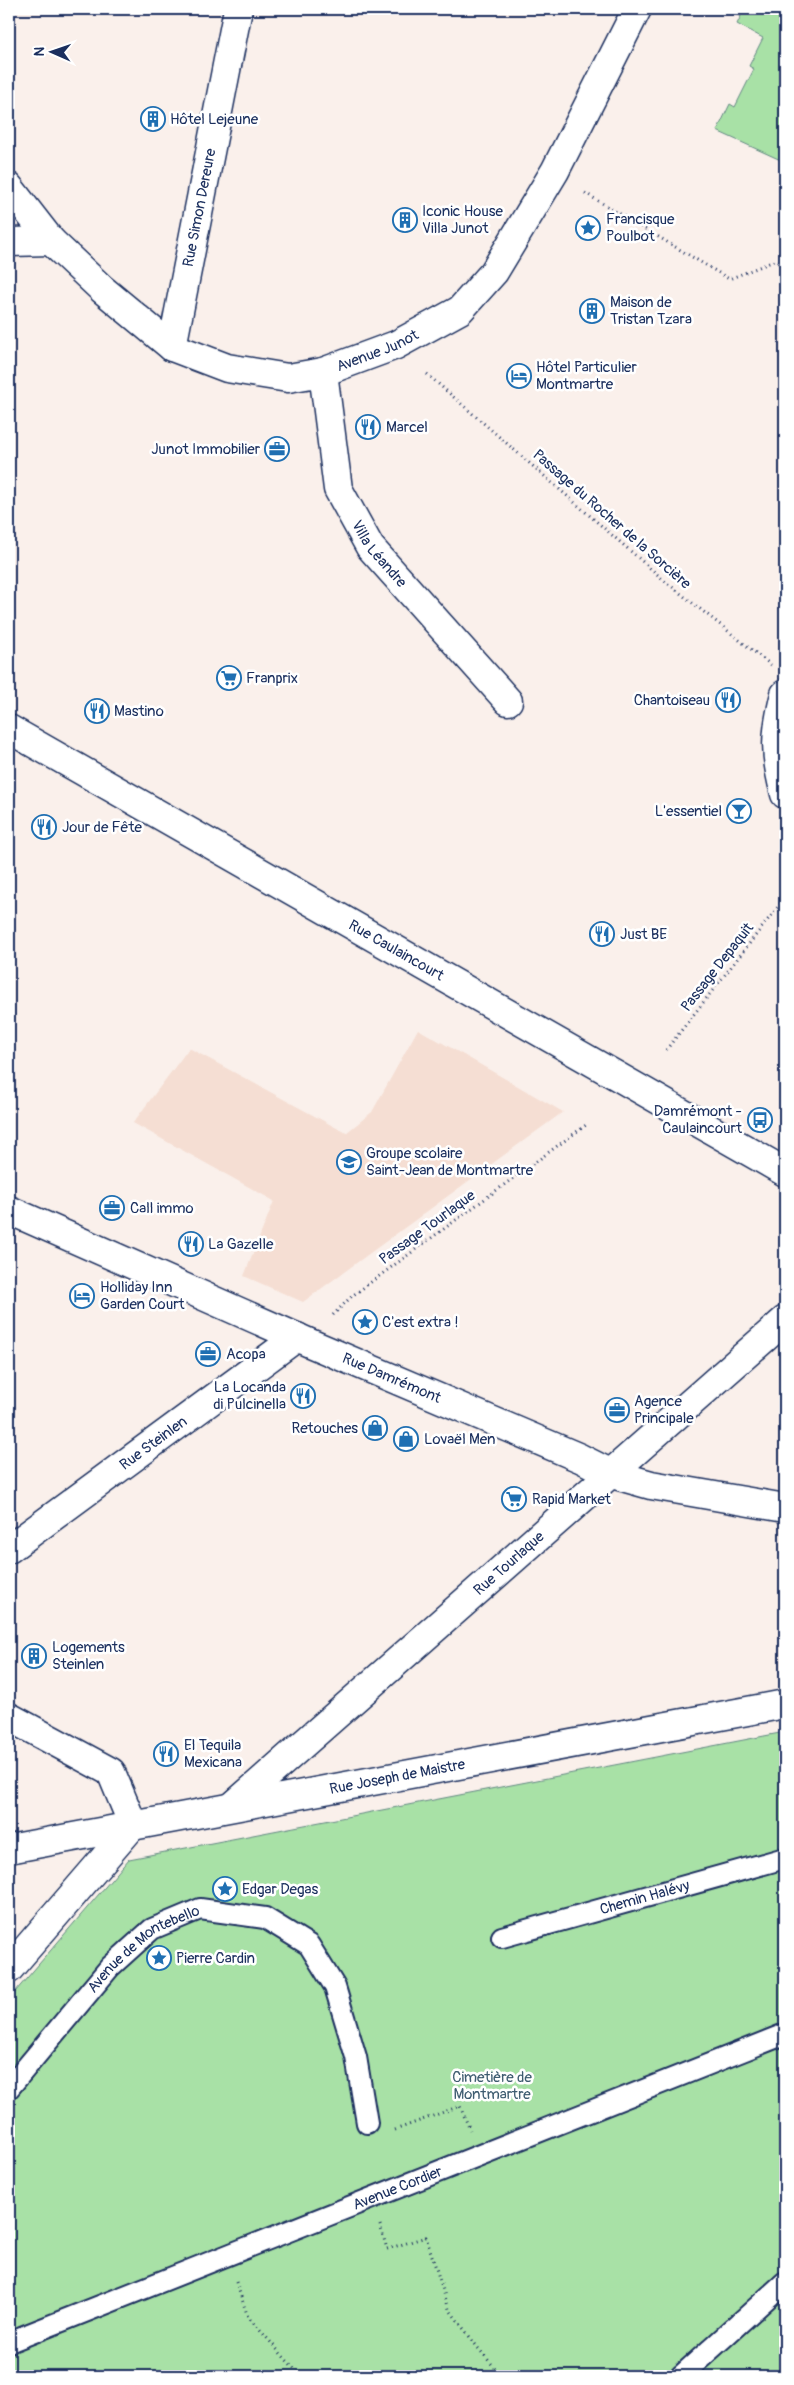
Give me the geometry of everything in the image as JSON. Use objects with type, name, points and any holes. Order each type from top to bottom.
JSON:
[{"type":"street","name":"Rue Simon Dereure","points":[[172,347],[238,9]]},
{"type":"street","name":"Avenue Junot","points":[[9,187],[51,241],[102,289],[172,347],[227,368],[288,378],[323,372],[396,345],[460,310],[494,272],[555,171],[638,9]]},
{"type":"street","points":[[9,242],[51,241]]},
{"type":"street","name":"Villa Léandre","points":[[323,372],[338,489],[370,547],[508,701]]},
{"type":"street","points":[[781,682],[776,739],[777,763],[785,794]]},
{"type":"street","name":"Rue Caulaincourt","points":[[9,729],[785,1172]]},
{"type":"street","name":"Rue Damrémont","points":[[9,1210],[297,1338],[580,1458],[612,1474],[651,1485],[785,1508]]},
{"type":"street","name":"Rue Tourlaque","points":[[233,1806],[785,1320]]},
{"type":"street","name":"Rue Steinlen","points":[[9,1550],[297,1338]]},
{"type":"street","name":"Rue Joseph de Maistre","points":[[9,1849],[785,1704]]},
{"type":"street","points":[[9,1717],[111,1772],[133,1825],[9,1969]]},
{"type":"lane","name":"Chemin Halévy","points":[[502,1937],[785,1858]]},
{"type":"lane","name":"Avenue de Montebello","points":[[9,2088],[110,1967],[152,1929],[200,1909],[265,1918],[309,1945],[335,1987],[356,2057],[367,2123]]},
{"type":"lane","name":"Avenue Cordier","points":[[9,2342],[785,2034]]},
{"type":"lane","points":[[681,2376],[785,2282]]},
{"type":"path","points":[[585,193],[729,280],[774,261],[785,266]]},
{"type":"path","name":"Passage du Rocher de la Sorcière","points":[[427,374],[781,682]]},
{"type":"path","name":"Passage Depaquit","points":[[666,1050],[785,898]]},
{"type":"path","name":"Passage Tourlaque","points":[[333,1315],[352,1296],[586,1125]]},
{"type":"path","points":[[367,2123],[391,2120],[395,2132],[460,2106],[480,2156]]},
{"type":"path","points":[[382,2229],[387,2249],[426,2237],[449,2309],[502,2376]]},
{"type":"path","points":[[227,2257],[248,2317],[301,2376]]},
{"type":"shaded area","name":"Groupe scolaire Saint-Jean de Montmartre","points":[[418,1029],[563,1112],[303,1302],[244,1276],[274,1201],[133,1123],[189,1048],[346,1133],[372,1112]]},
{"type":"green space","points":[[726,9],[785,9],[785,162],[717,131],[730,104],[735,107],[754,69],[749,66],[763,38],[737,24],[741,16]]},
{"type":"green space","name":"Cimetière de Montmartre","points":[[785,1732],[785,2376],[9,2376],[9,1999],[129,1859]]},
{"type":"place","name":"Hôtel Lejeune","points":[[153,119]]},
{"type":"place","name":"Iconic House Villa Junot","points":[[405,220]]},
{"type":"place","name":"Francisque Poulbot","points":[[588,228]]},
{"type":"place","name":"Maison de Tristan Tzara","points":[[592,311]]},
{"type":"place","name":"Hôtel Particulier Montmartre","points":[[519,376]]},
{"type":"place","name":"Marcel","points":[[368,427]]},
{"type":"place","name":"Junot Immobilier","points":[[277,449]]},
{"type":"place","name":"Franprix","points":[[229,678]]},
{"type":"place","name":"Chantoiseau","points":[[728,700]]},
{"type":"place","name":"Mastino","points":[[97,711]]},
{"type":"place","name":"L'essentiel","points":[[739,811]]},
{"type":"place","name":"Jour de Fête","points":[[44,827]]},
{"type":"place","name":"Just BE","points":[[602,934]]},
{"type":"place","name":"Damrémont - Caulaincourt","points":[[760,1120]]},
{"type":"place","name":"Groupe scolaire Saint-Jean de Montmartre","points":[[349,1162]]},
{"type":"place","name":"Call immo","points":[[112,1208]]},
{"type":"place","name":"La Gazelle","points":[[191,1244]]},
{"type":"place","name":"Holliday Inn Garden Court","points":[[82,1296]]},
{"type":"place","name":"C'est extra !","points":[[365,1322]]},
{"type":"place","name":"Acopa","points":[[208,1354]]},
{"type":"place","name":"La Locanda di Pulcinella","points":[[303,1396]]},
{"type":"place","name":"Agence Principale","points":[[617,1410]]},
{"type":"place","name":"Retouches","points":[[375,1428]]},
{"type":"place","name":"Lovaël Men","points":[[406,1439]]},
{"type":"place","name":"Rapid Market","points":[[514,1499]]},
{"type":"place","name":"Logements Steinlen","points":[[34,1656]]},
{"type":"place","name":"El Tequila Mexicana","points":[[166,1754]]},
{"type":"place","name":"Edgar Degas","points":[[225,1889]]},
{"type":"place","name":"Pierre Cardin","points":[[159,1958]]}]
